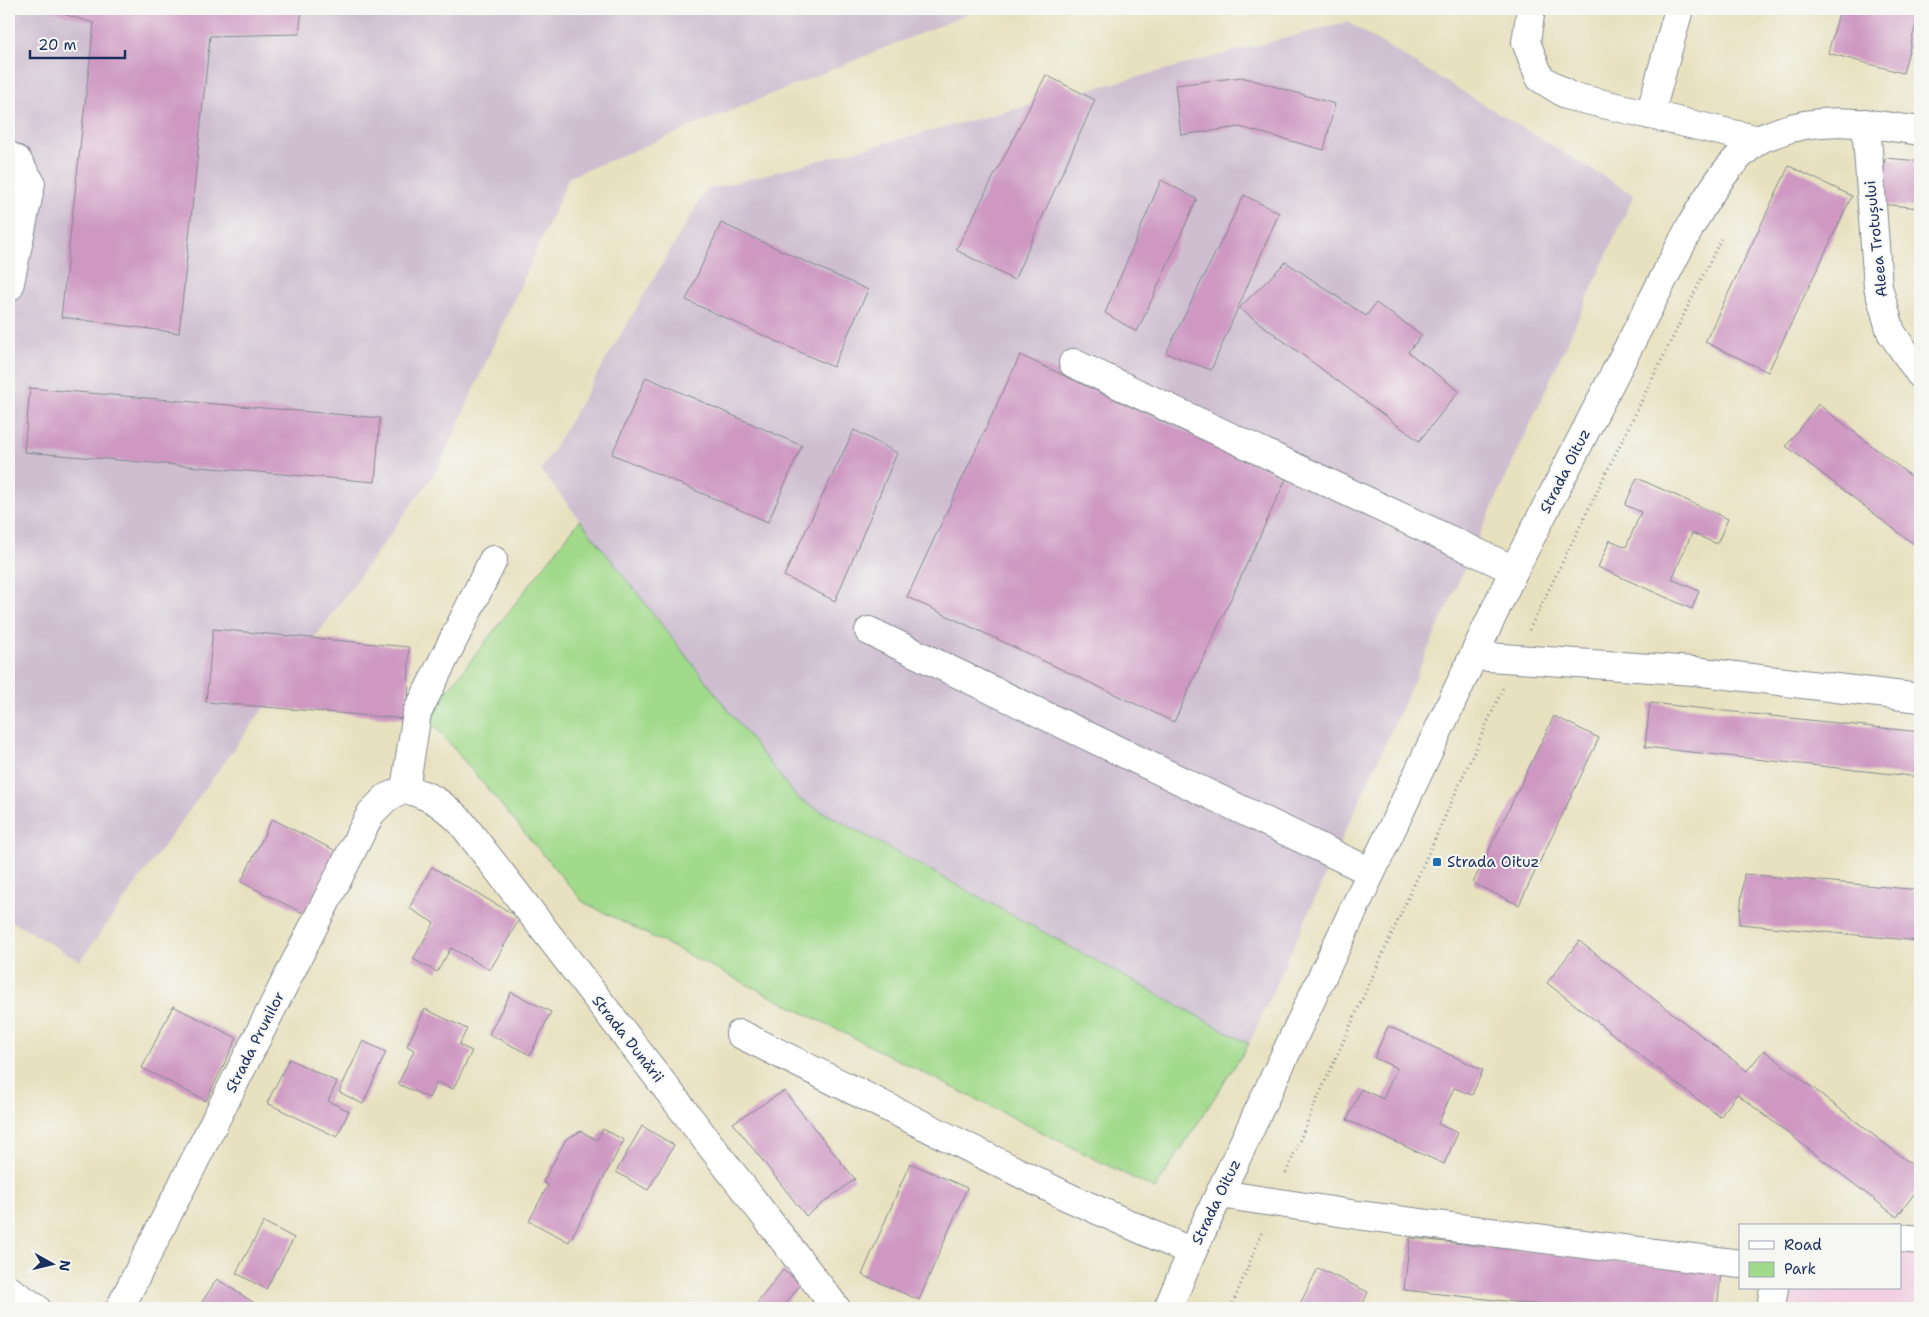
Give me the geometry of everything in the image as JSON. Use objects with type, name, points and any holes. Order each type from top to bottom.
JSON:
[{"type":"street","points":[[1531,9],[1526,42],[1540,78],[1569,96],[1759,140]]},
{"type":"street","points":[[1650,116],[1679,9]]},
{"type":"street","name":"Strada Oituz","points":[[1168,1308],[1192,1252],[1514,570],[1689,230],[1710,193],[1734,162],[1759,140],[1790,127],[1827,121],[1866,123],[1920,130]]},
{"type":"street","name":"Aleea Trotușului","points":[[1866,123],[1878,287],[1891,332],[1920,374]]},
{"type":"street","points":[[9,156],[17,160],[31,183],[9,288]]},
{"type":"street","points":[[1073,363],[1514,570]]},
{"type":"street","points":[[405,789],[417,713],[492,560]]},
{"type":"street","points":[[869,631],[1371,872]]},
{"type":"street","points":[[1474,656],[1694,671],[1920,698]]},
{"type":"street","name":"Strada Prunilor","points":[[120,1308],[371,814],[386,798],[405,789]]},
{"type":"street","name":"Strada Dunării","points":[[405,789],[424,794],[444,805],[461,822],[836,1308]]},
{"type":"street","points":[[740,1034],[1068,1197],[1192,1252]]},
{"type":"street","points":[[1220,1194],[1374,1217],[1739,1264]]},
{"type":"street","points":[[1902,1238],[1920,1240]]},
{"type":"street","points":[[9,1290],[36,1308]]},
{"type":"street","points":[[1771,1308],[1774,1290]]},
{"type":"path","points":[[1231,1308],[1318,1098],[1516,659],[1725,231]]},
{"type":"shaded area","points":[[9,9],[980,9],[569,177],[439,467],[80,961],[9,920]]},
{"type":"shaded area","points":[[1347,22],[1634,195],[1249,1044],[797,798],[541,470],[706,190]]},
{"type":"shaded area","points":[[1902,1251],[1920,1253],[1920,1308],[1784,1308],[1786,1290],[1902,1290]]},
{"type":"green space","points":[[580,520],[797,798],[1249,1044],[1155,1189],[583,902],[427,717]]},
{"type":"building","points":[[46,9],[302,9],[299,34],[210,36],[179,333],[61,317],[94,23]]},
{"type":"building","points":[[1840,9],[1920,9],[1903,73],[1828,53]]},
{"type":"building","points":[[1046,75],[1095,100],[1014,280],[956,250]]},
{"type":"building","points":[[1242,77],[1335,104],[1324,150],[1240,127],[1181,135],[1175,85]]},
{"type":"building","points":[[1885,158],[1920,161],[1920,208],[1880,204]]},
{"type":"building","points":[[1789,166],[1852,196],[1768,372],[1705,342]]},
{"type":"building","points":[[1161,180],[1197,199],[1137,332],[1105,313]]},
{"type":"building","points":[[1244,195],[1279,213],[1211,370],[1166,353]]},
{"type":"building","points":[[721,223],[868,290],[833,367],[686,300]]},
{"type":"building","points":[[1286,262],[1366,316],[1376,303],[1422,335],[1408,352],[1459,391],[1419,441],[1239,308]]},
{"type":"building","points":[[1020,355],[1286,479],[1174,722],[907,597]]},
{"type":"building","points":[[646,377],[802,446],[768,522],[612,454]]},
{"type":"building","points":[[30,388],[380,418],[375,482],[24,452]]},
{"type":"building","points":[[1818,404],[1920,483],[1920,549],[1786,446]]},
{"type":"building","points":[[854,430],[897,453],[835,601],[784,576]]},
{"type":"building","points":[[1637,478],[1728,519],[1717,544],[1692,533],[1672,579],[1699,591],[1692,609],[1598,567],[1610,540],[1626,547],[1641,512],[1625,505]]},
{"type":"building","points":[[213,629],[409,647],[408,719],[206,702]]},
{"type":"building","points":[[1650,703],[1920,732],[1920,777],[1645,747]]},
{"type":"building","points":[[1554,716],[1599,738],[1519,905],[1473,883]]},
{"type":"building","points":[[272,819],[336,851],[305,914],[241,882]]},
{"type":"building","points":[[432,867],[520,918],[490,970],[451,948],[437,972],[413,959],[434,923],[409,908]]},
{"type":"building","points":[[1744,874],[1920,890],[1920,941],[1739,924]]},
{"type":"building","points":[[1579,941],[1747,1071],[1764,1050],[1920,1171],[1920,1186],[1897,1217],[1737,1094],[1720,1117],[1547,983]]},
{"type":"building","points":[[511,992],[551,1012],[530,1055],[489,1034]]},
{"type":"building","points":[[173,1006],[237,1038],[206,1101],[142,1068]]},
{"type":"building","points":[[425,1009],[467,1029],[459,1045],[472,1051],[453,1089],[437,1082],[429,1098],[398,1084],[414,1050],[407,1046]]},
{"type":"building","points":[[1388,1026],[1483,1070],[1472,1095],[1454,1088],[1438,1124],[1458,1133],[1444,1164],[1347,1120],[1361,1089],[1383,1099],[1397,1068],[1374,1058]]},
{"type":"building","points":[[363,1041],[386,1052],[363,1104],[339,1092]]},
{"type":"building","points":[[289,1059],[337,1082],[328,1101],[349,1111],[337,1137],[267,1103]]},
{"type":"building","points":[[784,1091],[855,1179],[806,1216],[733,1123]]},
{"type":"building","points":[[642,1126],[674,1145],[648,1190],[616,1172]]},
{"type":"building","points":[[603,1129],[624,1140],[569,1242],[529,1221],[548,1185],[543,1182],[566,1139],[581,1131],[597,1140]]},
{"type":"building","points":[[910,1163],[967,1188],[919,1300],[862,1275]]},
{"type":"building","points":[[264,1222],[294,1238],[266,1289],[236,1273]]},
{"type":"building","points":[[1410,1238],[1721,1273],[1717,1308],[1568,1308],[1404,1290]]},
{"type":"building","points":[[1318,1268],[1368,1292],[1361,1308],[1298,1308]]},
{"type":"building","points":[[783,1270],[801,1284],[782,1308],[754,1307]]},
{"type":"building","points":[[217,1279],[262,1308],[198,1308]]},
{"type":"place","name":"Strada Oituz","points":[[1437,862]]}]
